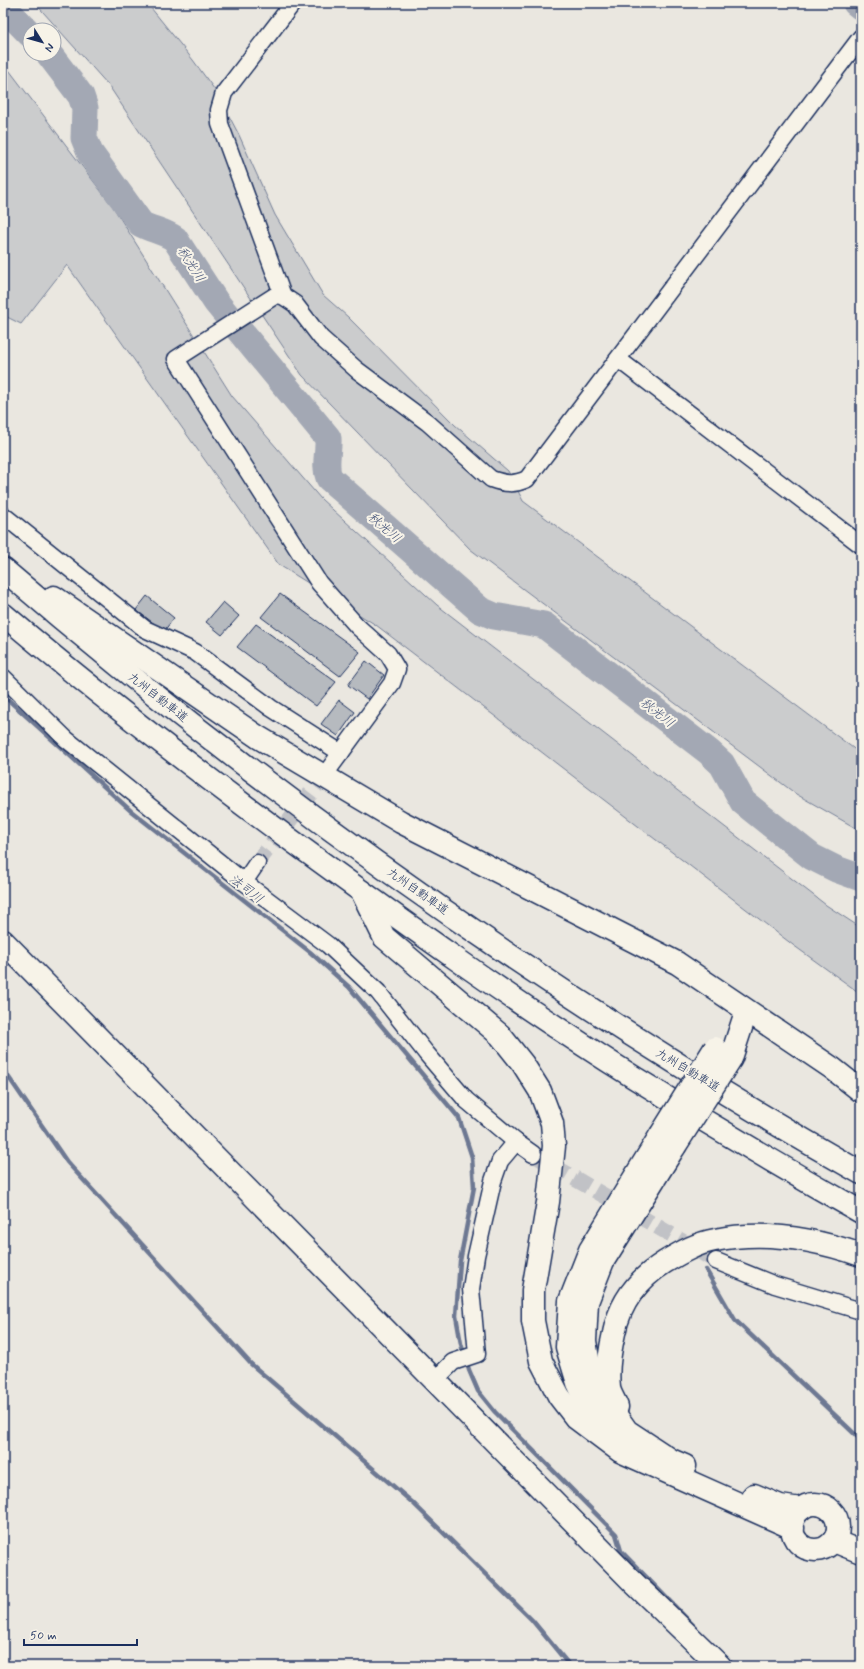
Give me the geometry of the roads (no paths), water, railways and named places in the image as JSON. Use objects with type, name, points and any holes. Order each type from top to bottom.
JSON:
[{"type":"main road","points":[[3,563],[258,737],[401,822],[677,963],[746,1012],[832,1068],[861,1090]]},
{"type":"main road","name":"九州自動車道","points":[[3,569],[83,638],[208,737],[346,839],[494,944],[651,1048],[788,1131],[861,1173]]},
{"type":"main road","points":[[3,614],[66,668],[187,763],[476,972],[633,1076],[771,1161],[861,1212]]},
{"type":"main road","points":[[362,891],[384,937],[500,1035],[523,1064],[540,1091],[552,1122],[554,1146],[548,1202],[533,1290],[533,1321],[541,1361],[559,1396],[576,1418],[620,1451],[661,1470],[797,1519]]},
{"type":"main road","points":[[3,941],[633,1582],[720,1666]]},
{"type":"main road","points":[[746,1012],[723,1053],[668,1141],[603,1261],[587,1302],[585,1341],[592,1382],[627,1431],[671,1460],[780,1506],[797,1519],[799,1542],[805,1547],[821,1549],[836,1533]]},
{"type":"main road","points":[[661,1470],[622,1442],[587,1402],[578,1383],[567,1347],[570,1301],[590,1250],[668,1141]]},
{"type":"main road","points":[[627,1431],[609,1388],[610,1352],[617,1316],[635,1287],[657,1267],[684,1251],[714,1240],[753,1236],[795,1238],[834,1246],[861,1256]]},
{"type":"main road","points":[[797,1519],[814,1504],[822,1505],[834,1513],[836,1533],[861,1552]]},
{"type":"main road","points":[[836,1533],[861,1536]]},
{"type":"street","points":[[277,298],[220,124],[219,110],[224,93],[293,3]]},
{"type":"street","points":[[329,769],[392,683],[397,669],[388,654],[357,626],[319,583],[176,359],[277,298],[295,304],[321,338],[357,370],[427,422],[491,479],[501,483],[515,484],[527,479],[861,37]]},
{"type":"street","points":[[618,359],[861,545]]},
{"type":"street","points":[[4,519],[145,629],[195,652],[271,708],[341,753]]},
{"type":"street","points":[[3,677],[66,738],[244,882],[328,945],[378,992],[426,1053],[466,1100],[516,1142],[533,1154]]},
{"type":"street","points":[[244,882],[257,864]]},
{"type":"street","points":[[435,1380],[453,1362],[478,1354],[471,1289],[476,1256],[493,1181],[500,1161],[516,1142]]},
{"type":"street","points":[[716,1261],[775,1285],[861,1311]]},
{"type":"waterway","points":[[856,3],[861,7]]},
{"type":"waterway","name":"秋光川","points":[[3,6],[22,26]]},
{"type":"waterway","name":"秋光川","points":[[55,62],[81,96],[85,108],[84,138],[90,153],[141,224],[167,234],[175,239],[216,302],[328,438],[327,463],[329,478],[480,610],[494,616],[544,625],[709,752],[722,764],[743,802],[812,857],[836,869],[861,878]]},
{"type":"waterway","name":"法司川","points":[[3,695],[131,811],[310,952],[349,987],[459,1118],[472,1157],[474,1187],[460,1261],[456,1316],[461,1344],[469,1370],[478,1391],[495,1412],[616,1534],[621,1551],[696,1628]]},
{"type":"waterway","points":[[3,1069],[67,1162],[251,1364],[413,1503],[532,1620],[570,1666]]},
{"type":"waterway","points":[[706,1270],[735,1320],[861,1440]]},
{"type":"waterway","points":[[727,1659],[734,1666]]},
{"type":"tunnel","points":[[257,863],[329,769]]},
{"type":"tunnel","points":[[533,1154],[716,1261]]}]
